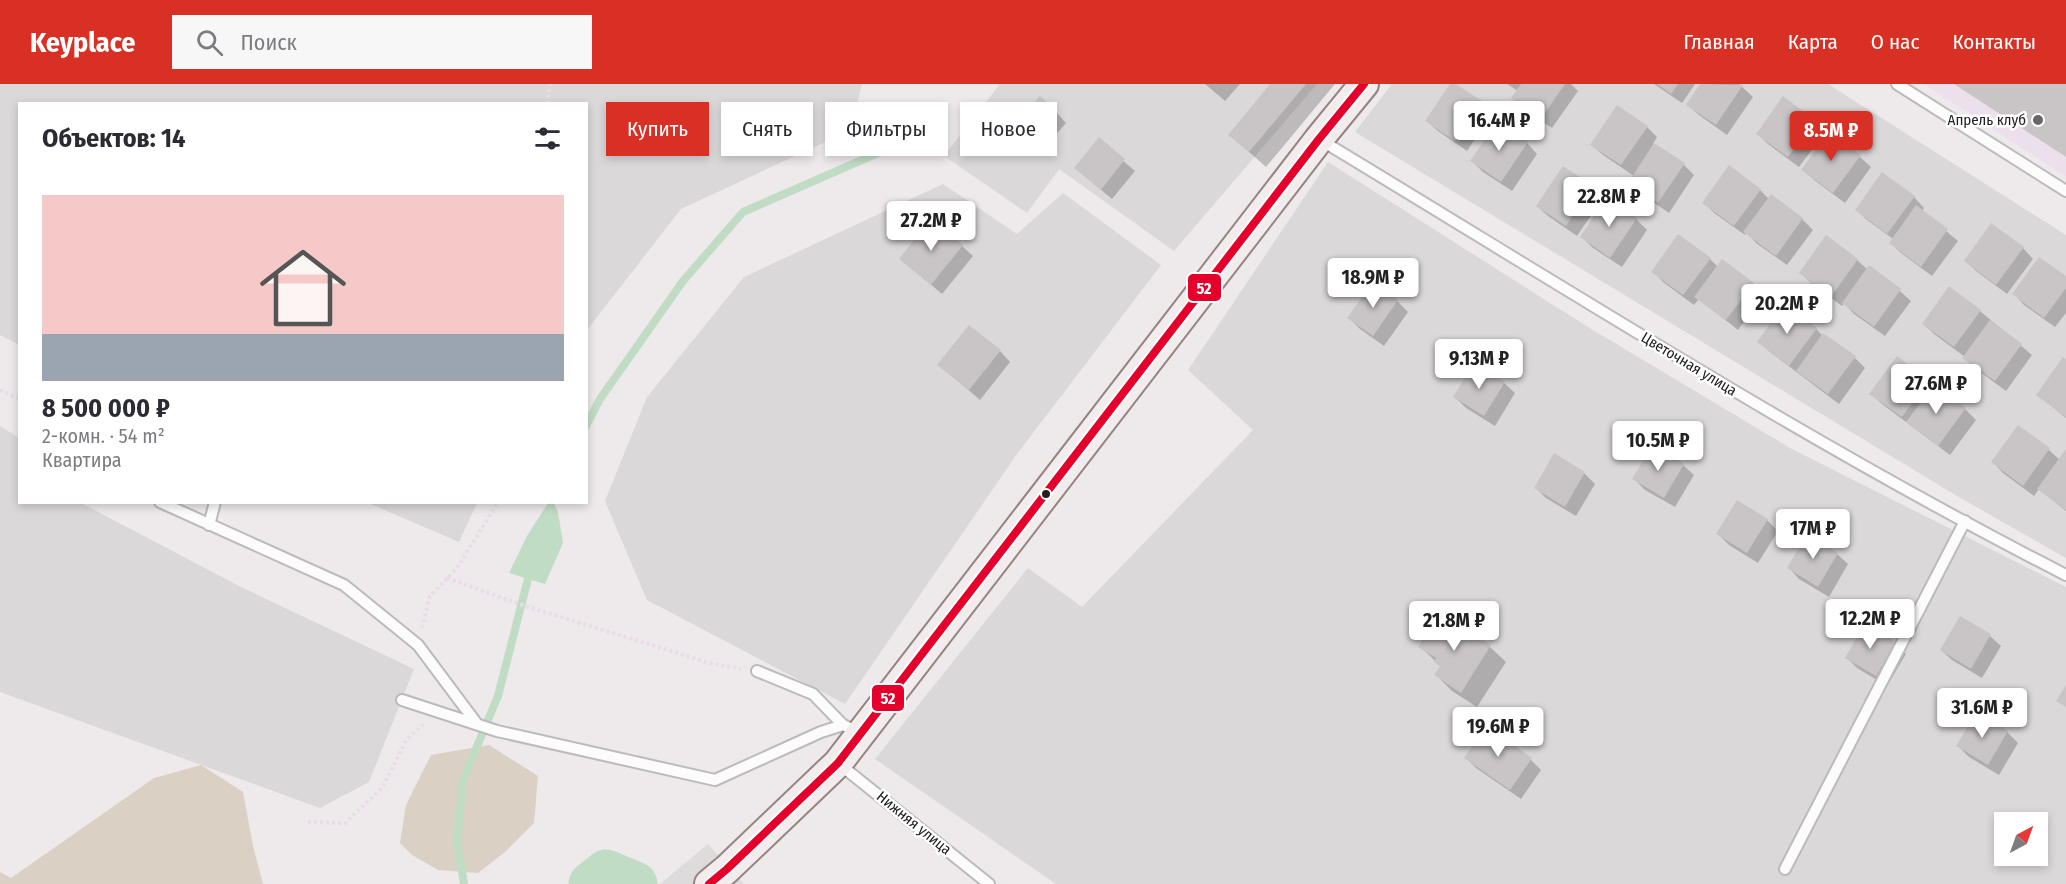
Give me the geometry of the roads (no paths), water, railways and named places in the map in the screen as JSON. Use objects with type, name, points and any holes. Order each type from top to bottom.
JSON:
[{"type":"street","points":[[718,877],[838,763],[852,729],[1364,84]]},
{"type":"lane","points":[[1897,84],[2066,191]]},
{"type":"lane","name":"Цветочная улица","points":[[1319,139],[1783,421],[2066,574]]},
{"type":"lane","points":[[164,504],[344,585],[418,645],[477,725]]},
{"type":"lane","points":[[209,525],[214,504]]},
{"type":"lane","points":[[1785,869],[1965,521]]},
{"type":"lane","points":[[758,671],[813,694],[852,729]]},
{"type":"lane","points":[[402,700],[477,725],[715,780],[821,732],[852,729]]},
{"type":"lane","name":"Нижняя улица","points":[[838,763],[989,884]]},
{"type":"waterway","points":[[588,422],[600,399],[683,281],[743,212],[871,156]]},
{"type":"waterway","points":[[464,884],[457,841],[463,780],[498,696],[530,571]]},
{"type":"waterway","points":[[591,884],[606,872],[635,884]]},
{"type":"place","name":"Апрель клуб","points":[[2038,120]]}]
